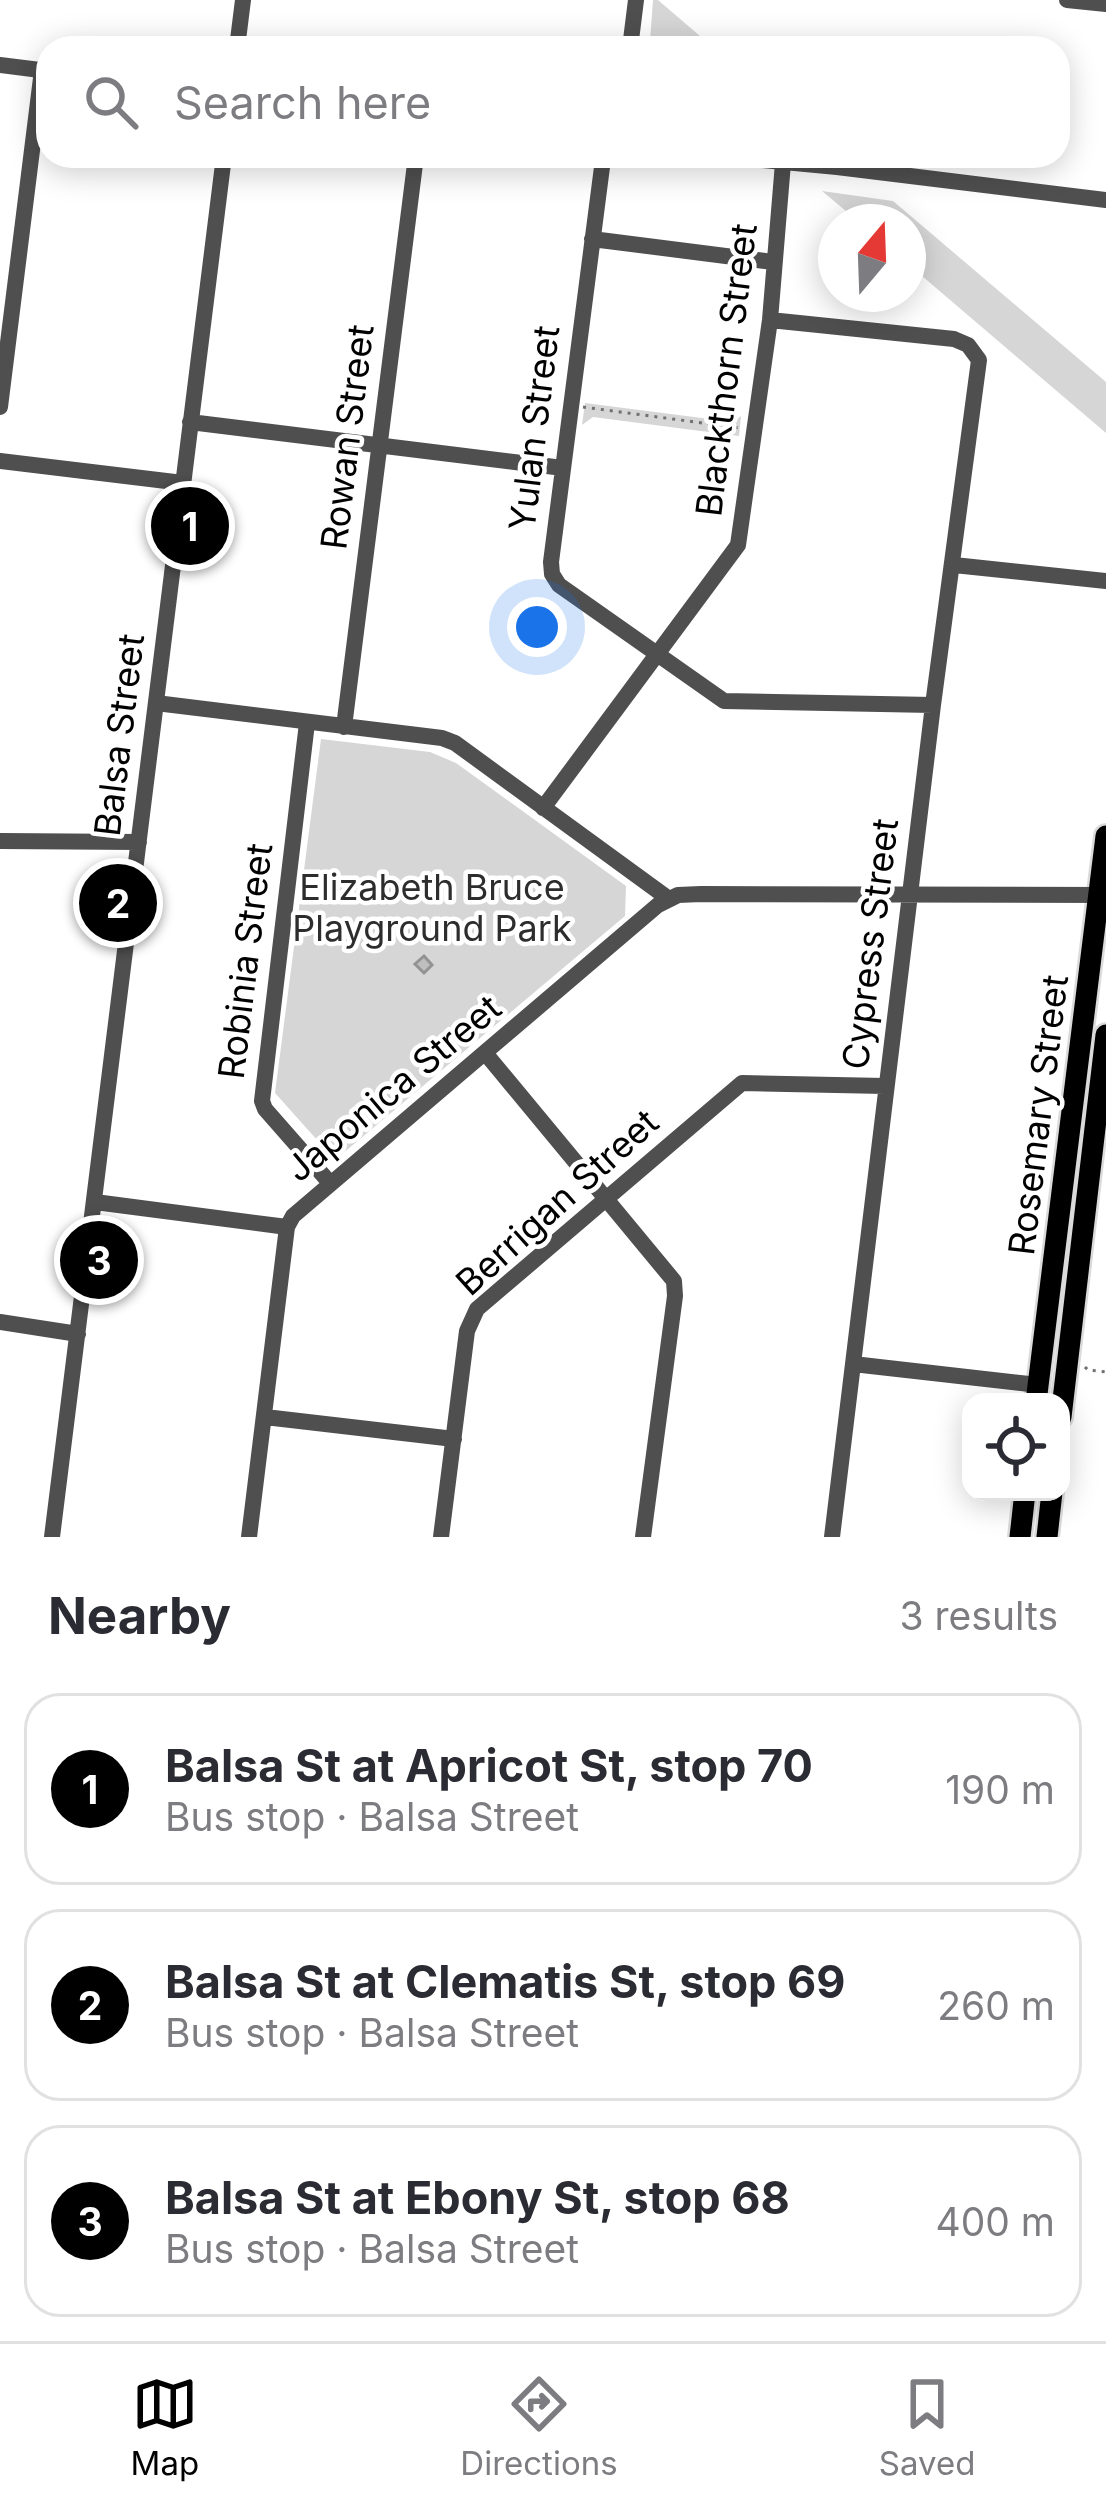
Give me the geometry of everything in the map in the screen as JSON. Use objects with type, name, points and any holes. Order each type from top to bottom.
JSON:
[{"type":"main road","name":"Rosemary Street","points":[[1037,1393],[1106,836]]},
{"type":"main road","name":"Rosemary Street","points":[[1064,1393],[1106,1035]]},
{"type":"main road","points":[[1020,1537],[1024,1501]]},
{"type":"main road","points":[[1047,1537],[1051,1501]]},
{"type":"street","points":[[238,36],[243,0]]},
{"type":"street","points":[[632,36],[636,0]]},
{"type":"street","points":[[1068,0],[1106,4]]},
{"type":"street","points":[[0,65],[36,70]]},
{"type":"street","points":[[0,407],[36,138]]},
{"type":"street","name":"Balsa Street","points":[[52,1537],[222,168]]},
{"type":"street","name":"Rowan Street","points":[[344,727],[414,168]]},
{"type":"street","name":"Yulan Street","points":[[602,168],[569,405],[552,574],[655,655],[715,698],[732,704],[933,704]]},
{"type":"street","name":"Blackthorn Street","points":[[543,808],[738,545],[770,320],[782,168]]},
{"type":"street","points":[[874,168],[1106,200]]},
{"type":"street","points":[[906,168],[909,175]]},
{"type":"street","points":[[592,239],[773,262]]},
{"type":"street","name":"Cypress Street","points":[[770,320],[954,339],[968,345],[979,359],[832,1537]]},
{"type":"street","points":[[190,422],[563,468]]},
{"type":"street","points":[[0,461],[183,483]]},
{"type":"street","points":[[954,565],[1106,581]]},
{"type":"street","points":[[156,703],[442,738],[669,899],[701,894],[1102,895]]},
{"type":"street","name":"Robinia Street","points":[[307,723],[262,1101],[330,1183]]},
{"type":"street","points":[[0,841],[139,842]]},
{"type":"street","name":"Japonica Street","points":[[249,1537],[287,1227],[293,1216],[669,899]]},
{"type":"street","points":[[486,1054],[674,1281],[644,1537]]},
{"type":"street","name":"Berrigan Street","points":[[441,1537],[467,1330],[477,1309],[742,1083],[885,1086]]},
{"type":"street","points":[[95,1202],[287,1227]]},
{"type":"street","points":[[0,1322],[78,1334]]},
{"type":"street","points":[[853,1364],[1031,1393]]},
{"type":"street","points":[[265,1417],[454,1439]]},
{"type":"path","points":[[569,405],[755,430]]},
{"type":"path","points":[[1078,1359],[1088,1370],[1106,1372]]},
{"type":"green space","points":[[653,0],[658,0],[700,36],[650,36]]},
{"type":"green space","points":[[822,191],[897,204],[838,204]]},
{"type":"green space","points":[[926,229],[1106,382],[1106,433],[926,279]]},
{"type":"green space","points":[[585,403],[733,422],[741,416],[739,436],[593,417],[582,425]]},
{"type":"green space","name":"Elizabeth Bruce Playground Park","points":[[321,739],[430,752],[456,763],[626,886],[625,916],[335,1160],[275,1093]]},
{"type":"building","points":[[424,956],[432,965],[424,973],[415,964]]},
{"type":"place","name":"Balsa St at Apricot St, stop 70","points":[[190,526]]},
{"type":"place","name":"Balsa St at Clematis St, stop 69","points":[[118,903]]},
{"type":"place","name":"Balsa St at Ebony St, stop 68","points":[[99,1260]]}]
